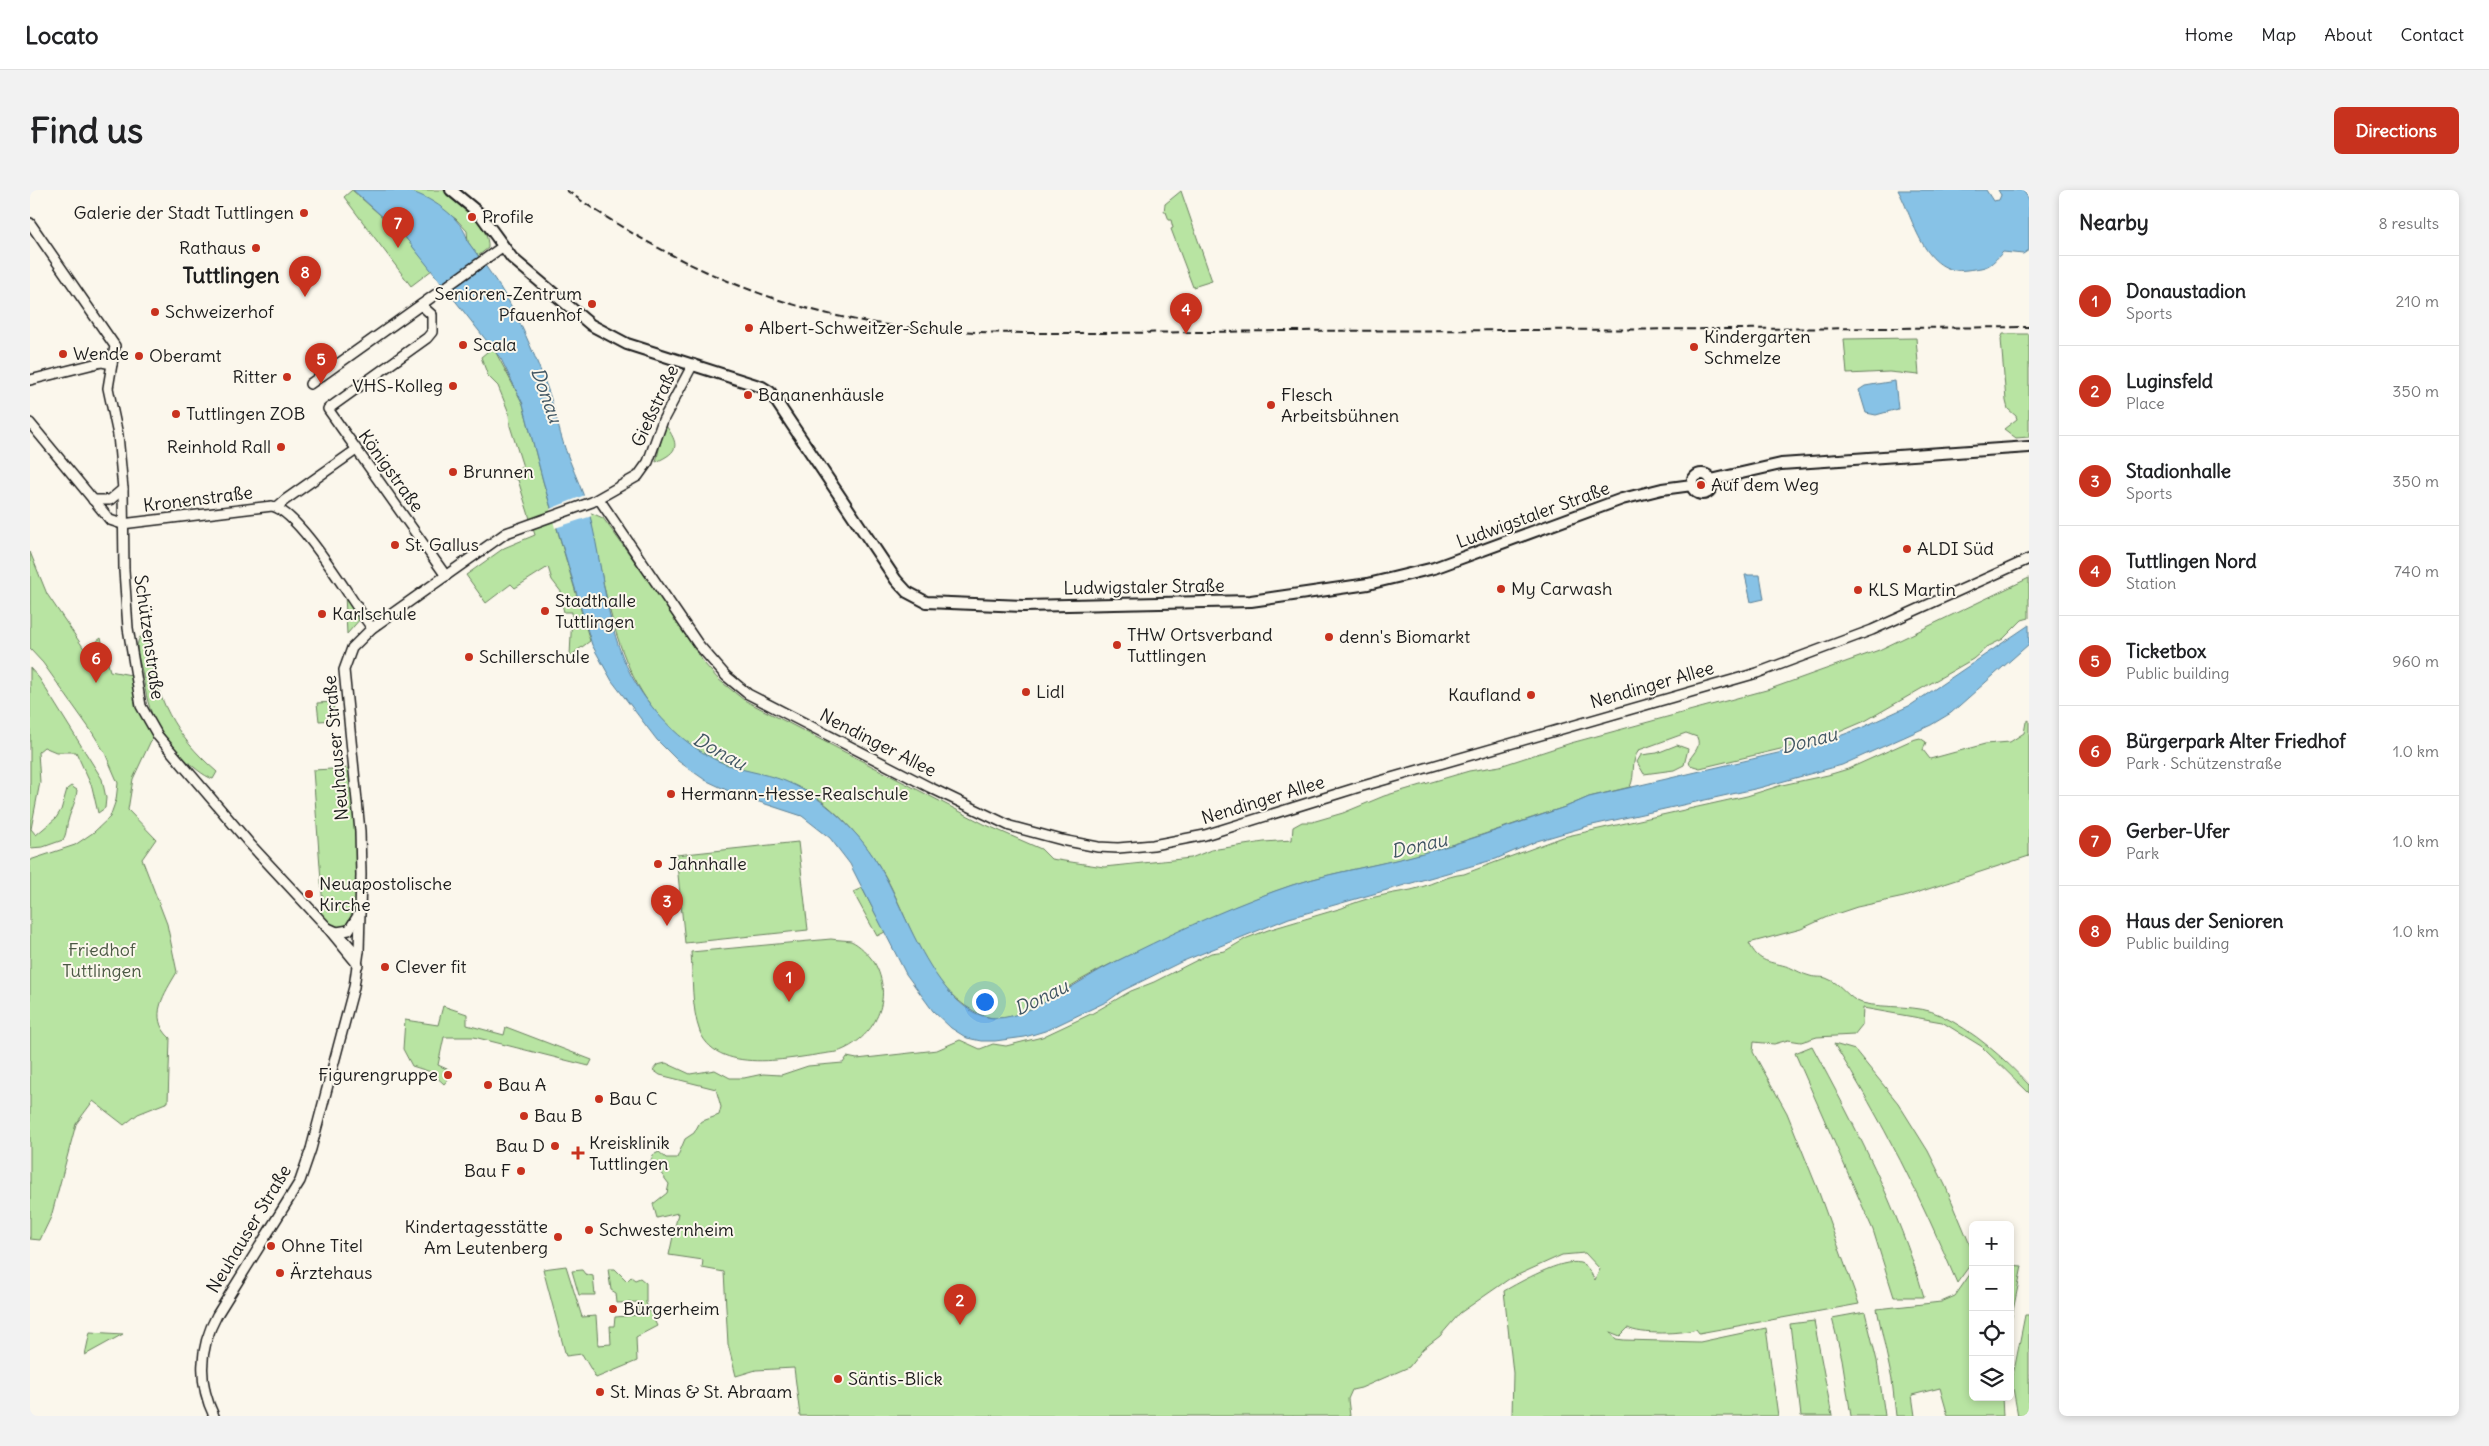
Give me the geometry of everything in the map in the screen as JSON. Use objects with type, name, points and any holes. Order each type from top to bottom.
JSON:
[{"type":"main road","name":"Ludwigstaler Straße","points":[[451,190],[475,209],[502,247],[542,285],[591,325],[626,344],[693,364],[762,387],[770,392],[896,580],[912,596],[926,602],[1023,606],[1251,601],[1368,584],[1434,568],[1622,500],[1662,489],[1692,485]]},
{"type":"main road","points":[[1711,480],[1781,464],[2029,447]]},
{"type":"main road","points":[[1700,474],[1706,475],[1711,480],[1712,488],[1705,494],[1697,493],[1692,485],[1694,478],[1700,474]]},
{"type":"street","name":"Schützenstraße","points":[[30,223],[115,346],[108,388],[118,435],[123,489],[122,524],[129,638],[137,689],[147,720],[158,736],[250,844],[326,926],[358,965]]},
{"type":"street","points":[[310,384],[445,290],[502,247]]},
{"type":"street","name":"Königstraße","points":[[421,305],[432,315],[432,332],[328,409],[446,576]]},
{"type":"street","points":[[30,380],[102,362],[112,364]]},
{"type":"street","name":"Gießstraße","points":[[648,462],[663,420],[693,364]]},
{"type":"street","points":[[30,424],[110,520],[123,547]]},
{"type":"street","points":[[356,450],[285,500],[278,507],[293,520],[372,628]]},
{"type":"street","name":"Neuhauser Straße","points":[[214,1416],[202,1380],[207,1336],[217,1315],[300,1181],[337,1055],[358,965],[361,911],[360,831],[344,670],[352,648],[372,628],[506,533],[599,500],[638,476],[648,462]]},
{"type":"street","points":[[93,500],[110,500],[123,489]]},
{"type":"street","name":"Nendinger Allee","points":[[599,500],[698,644],[726,676],[748,694],[929,788],[1010,826],[1062,840],[1118,848],[1153,845],[1205,835],[1375,782],[1757,673],[1872,630],[2029,559]]},
{"type":"street","name":"Kronenstraße","points":[[122,524],[272,506],[278,507]]},
{"type":"street","points":[[110,520],[122,524]]},
{"type":"street","points":[[337,932],[350,930],[361,911]]},
{"type":"street","name":"Schützenstraße","points":[[326,926],[337,932],[354,951],[359,952]]},
{"type":"green space","points":[[352,190],[405,237],[432,270],[411,286],[344,197]]},
{"type":"green space","points":[[405,190],[444,190],[479,223],[487,239],[488,248],[478,256],[468,242],[467,231],[456,219],[432,202]]},
{"type":"green space","points":[[1181,191],[1212,281],[1193,287],[1171,229],[1173,228],[1171,220],[1169,220],[1166,212],[1164,212],[1165,204]]},
{"type":"green space","points":[[2003,334],[2029,334],[2029,437],[2016,438],[2004,429],[2017,419],[2008,409],[2006,401],[2001,339]]},
{"type":"green space","points":[[1916,338],[1919,375],[1889,372],[1847,374],[1844,339]]},
{"type":"green space","points":[[493,347],[523,404],[543,481],[590,641],[570,656],[572,612],[564,612],[561,600],[558,600],[556,595],[562,593],[552,580],[548,567],[515,588],[511,584],[486,603],[466,575],[504,548],[535,535],[518,480],[513,478],[515,469],[523,467],[510,426],[509,413],[498,386],[488,376],[481,357]]},
{"type":"green space","points":[[665,424],[673,437],[675,447],[670,454],[656,462]]},
{"type":"green space","points":[[589,512],[603,518],[657,592],[704,663],[718,679],[744,700],[984,824],[1041,849],[1051,859],[1104,867],[1191,858],[1211,850],[1292,840],[1293,827],[1302,822],[1312,822],[1343,813],[1384,796],[1469,771],[1500,766],[1571,743],[1770,689],[1879,650],[2029,578],[2029,618],[2022,620],[2003,639],[1987,647],[1973,659],[1865,721],[1823,739],[1700,768],[1690,765],[1689,760],[1698,746],[1697,737],[1686,733],[1639,750],[1635,759],[1630,787],[1589,797],[1568,806],[1425,853],[1292,885],[1221,913],[1111,964],[1030,1010],[1005,1018],[993,1018],[978,1013],[964,1005],[939,980],[920,949],[876,860],[852,829],[833,811],[811,793],[798,787],[742,770],[714,759],[682,738],[657,713],[638,685],[623,653],[603,584]]},
{"type":"green space","name":"Friedhof Tuttlingen","points":[[30,552],[47,594],[85,650],[101,638],[110,671],[131,675],[140,712],[154,734],[133,779],[128,810],[156,839],[142,859],[167,924],[177,972],[163,997],[159,1013],[163,1030],[170,1038],[168,1102],[138,1114],[124,1125],[93,1101],[76,1124],[51,1217],[40,1240],[30,1239],[30,860],[75,845],[94,832],[110,817],[116,800],[118,783],[105,753],[92,732],[43,663],[30,649]]},
{"type":"green space","points":[[345,595],[361,618],[347,634]]},
{"type":"green space","points":[[140,637],[144,637],[147,643],[156,681],[169,714],[189,744],[217,772],[213,779],[197,770],[180,754],[164,735],[154,719],[148,701],[138,653],[137,645]]},
{"type":"green space","points":[[30,668],[39,678],[102,779],[106,798],[105,808],[98,813],[92,787],[76,752],[56,752],[44,747],[38,752],[40,782],[31,829],[36,835],[56,818],[61,810],[67,789],[71,786],[77,790],[63,840],[43,847],[30,848]]},
{"type":"green space","points":[[333,702],[335,720],[319,721],[317,703]]},
{"type":"green space","points":[[2029,720],[2029,856],[1904,897],[1857,907],[1827,917],[1801,929],[1749,943],[1757,955],[1766,961],[1789,967],[1812,977],[1826,978],[1833,981],[1862,1003],[1922,1009],[1953,1021],[1988,1046],[2029,1085],[2029,1093],[1981,1046],[1942,1022],[1863,1008],[1862,1025],[1854,1035],[1817,1037],[1801,1042],[1788,1040],[1774,1044],[1754,1042],[1753,1052],[1787,1113],[1818,1190],[1859,1304],[1699,1333],[1696,1329],[1662,1333],[1642,1332],[1628,1328],[1620,1336],[1610,1332],[1616,1339],[1624,1340],[1700,1342],[1766,1328],[1778,1416],[1512,1416],[1513,1373],[1504,1291],[1552,1267],[1572,1262],[1585,1266],[1595,1280],[1600,1269],[1585,1253],[1562,1255],[1509,1279],[1460,1313],[1440,1336],[1423,1349],[1409,1367],[1361,1388],[1352,1390],[1348,1399],[1350,1416],[800,1416],[794,1368],[756,1370],[736,1376],[728,1344],[724,1272],[702,1268],[703,1260],[669,1255],[678,1213],[657,1218],[653,1204],[667,1193],[669,1184],[660,1172],[649,1166],[653,1155],[659,1152],[666,1158],[677,1158],[685,1139],[694,1133],[700,1122],[719,1115],[721,1107],[716,1089],[660,1075],[653,1070],[657,1065],[666,1063],[690,1074],[715,1070],[730,1078],[744,1078],[763,1074],[781,1075],[808,1066],[843,1063],[847,1057],[857,1059],[937,1050],[960,1040],[980,1049],[993,1044],[1006,1046],[1042,1037],[1093,1013],[1131,991],[1154,982],[1211,953],[1225,951],[1247,938],[1268,930],[1367,899],[1411,890],[1464,874],[1563,837],[1747,796],[1782,785],[1828,775],[1848,769],[1912,740],[1920,738],[1926,742],[1923,750],[1930,759],[1985,744],[2010,742],[2024,733],[2026,722]]},
{"type":"green space","points":[[1677,745],[1688,749],[1684,765],[1674,770],[1644,774],[1637,762],[1641,755],[1657,753]]},
{"type":"green space","points":[[351,768],[359,849],[359,892],[351,926],[334,929],[318,913],[323,908],[313,770]]},
{"type":"green space","points":[[798,842],[808,930],[685,943],[676,855]]},
{"type":"green space","points":[[862,888],[885,932],[877,936],[853,892]]},
{"type":"green space","points":[[831,939],[851,941],[858,945],[874,962],[880,976],[882,1003],[878,1016],[862,1038],[837,1052],[782,1060],[742,1060],[724,1055],[710,1046],[700,1032],[697,1023],[691,952]]},
{"type":"green space","points":[[443,1006],[467,1014],[467,1025],[504,1035],[506,1027],[592,1060],[589,1066],[474,1037],[444,1037],[438,1065],[449,1070],[450,1077],[444,1084],[431,1072],[412,1066],[403,1049],[405,1020],[438,1025]]},
{"type":"green space","points":[[1834,1044],[1855,1050],[1898,1103],[1928,1151],[1945,1185],[1969,1242],[1969,1266],[1957,1283],[1930,1221],[1900,1160]]},
{"type":"green space","points":[[1812,1046],[1860,1137],[1889,1200],[1914,1264],[1924,1297],[1894,1297],[1873,1230],[1795,1053]]},
{"type":"green space","points":[[2014,1265],[2022,1266],[2014,1306]]},
{"type":"green space","points":[[566,1266],[582,1317],[596,1316],[598,1345],[611,1344],[610,1326],[614,1326],[615,1317],[639,1315],[638,1302],[617,1303],[616,1293],[611,1290],[608,1269],[615,1269],[627,1281],[631,1277],[635,1280],[640,1278],[646,1283],[646,1303],[657,1326],[636,1337],[637,1361],[596,1378],[582,1354],[566,1356],[543,1269]]},
{"type":"green space","points":[[582,1270],[585,1274],[593,1276],[595,1295],[579,1295],[572,1271]]},
{"type":"green space","points":[[1969,1276],[1969,1401],[2002,1401],[2003,1416],[1948,1416],[1940,1388],[1912,1395],[1915,1416],[1896,1416],[1892,1380],[1877,1309],[1941,1302],[1955,1296]]},
{"type":"green space","points":[[1865,1312],[1877,1361],[1885,1416],[1851,1416],[1842,1359],[1832,1318]]},
{"type":"green space","points":[[2025,1315],[2029,1315],[2029,1416],[2018,1416],[2014,1394],[2014,1371]]},
{"type":"green space","points":[[1814,1321],[1832,1416],[1801,1416],[1790,1324]]},
{"type":"green space","points":[[90,1332],[123,1334],[85,1355]]},
{"type":"water","name":"Donau","points":[[353,190],[404,190],[423,196],[443,208],[460,224],[468,242],[509,302],[544,379],[566,451],[587,505],[615,636],[631,675],[647,701],[667,724],[703,753],[724,764],[795,785],[814,796],[840,817],[860,838],[876,861],[929,964],[944,985],[960,1002],[977,1014],[997,1018],[1025,1012],[1113,963],[1172,934],[1233,907],[1293,885],[1404,858],[1478,837],[1589,797],[1821,743],[1861,728],[1911,705],[2029,625],[2029,644],[1951,713],[1931,725],[1842,765],[1759,788],[1588,826],[1537,841],[1496,859],[1289,918],[1181,962],[1122,991],[1108,1001],[1045,1031],[1025,1037],[995,1041],[967,1038],[951,1028],[933,1011],[906,974],[850,864],[830,838],[802,816],[735,794],[705,780],[678,761],[657,740],[612,681],[592,645],[543,481],[523,404],[501,359],[405,237]]},
{"type":"water","points":[[1898,190],[1986,190],[1993,201],[1999,200],[2001,195],[1998,190],[2023,190],[2029,199],[2029,250],[2023,254],[2003,252],[1991,264],[1980,268],[1967,270],[1952,269],[1940,264],[1930,255],[1922,243]]},
{"type":"water","points":[[1895,381],[1898,409],[1876,415],[1866,413],[1859,390],[1865,386]]},
{"type":"water","points":[[1745,575],[1760,575],[1764,599],[1751,602]]},
{"type":"pier","points":[[585,495],[592,516],[555,528],[550,509]]},
{"type":"railway","points":[[566,190],[662,250],[729,282],[764,295],[837,316],[866,322],[923,329],[981,332],[1147,333],[2029,327]]},
{"type":"place","name":"Galerie der Stadt Tuttlingen","points":[[304,213]]},
{"type":"place","name":"Profile","points":[[472,217]]},
{"type":"place","name":"Rathaus","points":[[256,248]]},
{"type":"place","name":"Gerber-Ufer","points":[[398,248]]},
{"type":"place","name":"Haus der Senioren","points":[[305,297]]},
{"type":"place","name":"Senioren-Zentrum Pfauenhof","points":[[592,304]]},
{"type":"place","name":"Schweizerhof","points":[[155,312]]},
{"type":"place","name":"Albert-Schweitzer-Schule","points":[[749,328]]},
{"type":"place","name":"Tuttlingen Nord","points":[[1186,334]]},
{"type":"place","name":"Scala","points":[[463,345]]},
{"type":"place","name":"Kindergarten Schmelze","points":[[1694,347]]},
{"type":"place","name":"Wende","points":[[63,354]]},
{"type":"place","name":"Oberamt","points":[[139,356]]},
{"type":"place","name":"Ritter","points":[[287,377]]},
{"type":"place","name":"Ticketbox","points":[[321,384]]},
{"type":"place","name":"VHS-Kolleg","points":[[453,386]]},
{"type":"place","name":"Bananenhäusle","points":[[748,395]]},
{"type":"place","name":"Flesch Arbeitsbühnen","points":[[1271,405]]},
{"type":"place","name":"Tuttlingen ZOB","points":[[176,414]]},
{"type":"place","name":"Reinhold Rall","points":[[281,447]]},
{"type":"place","name":"Brunnen","points":[[453,472]]},
{"type":"place","name":"Auf dem Weg","points":[[1701,485]]},
{"type":"place","name":"St. Gallus","points":[[395,545]]},
{"type":"place","name":"ALDI Süd","points":[[1907,549]]},
{"type":"place","name":"My Carwash","points":[[1501,589]]},
{"type":"place","name":"KLS Martin","points":[[1858,590]]},
{"type":"place","name":"Stadthalle Tuttlingen","points":[[545,611]]},
{"type":"place","name":"Karlschule","points":[[322,614]]},
{"type":"place","name":"denn's Biomarkt","points":[[1329,637]]},
{"type":"place","name":"THW Ortsverband Tuttlingen","points":[[1117,645]]},
{"type":"place","name":"Schillerschule","points":[[469,657]]},
{"type":"place","name":"Bürgerpark Alter Friedhof","points":[[96,683]]},
{"type":"place","name":"Lidl","points":[[1026,692]]},
{"type":"place","name":"Kaufland","points":[[1531,695]]},
{"type":"place","name":"Hermann-Hesse-Realschule","points":[[671,794]]},
{"type":"place","name":"Jahnhalle","points":[[658,864]]},
{"type":"place","name":"Neuapostolische Kirche","points":[[309,894]]},
{"type":"place","name":"Stadionhalle","points":[[667,926]]},
{"type":"place","name":"Clever fit","points":[[385,967]]},
{"type":"place","name":"Donaustadion","points":[[789,1002]]},
{"type":"place","name":"Figurengruppe","points":[[448,1075]]},
{"type":"place","name":"Bau A","points":[[488,1085]]},
{"type":"place","name":"Bau C","points":[[599,1099]]},
{"type":"place","name":"Bau B","points":[[524,1116]]},
{"type":"place","name":"Bau D","points":[[555,1146]]},
{"type":"place","name":"Kreisklinik Tuttlingen","points":[[578,1153]]},
{"type":"place","name":"Bau F","points":[[521,1171]]},
{"type":"place","name":"Schwesternheim","points":[[589,1230]]},
{"type":"place","name":"Kindertagesstätte Am Leutenberg","points":[[558,1237]]},
{"type":"place","name":"Ohne Titel","points":[[271,1246]]},
{"type":"place","name":"Ärztehaus","points":[[280,1273]]},
{"type":"place","name":"Bürgerheim","points":[[613,1309]]},
{"type":"place","name":"Luginsfeld","points":[[960,1325]]},
{"type":"place","name":"Säntis-Blick","points":[[838,1379]]},
{"type":"place","name":"St. Minas & St. Abraam","points":[[600,1392]]},
{"type":"district","name":"Tuttlingen","points":[[231,275]]}]
